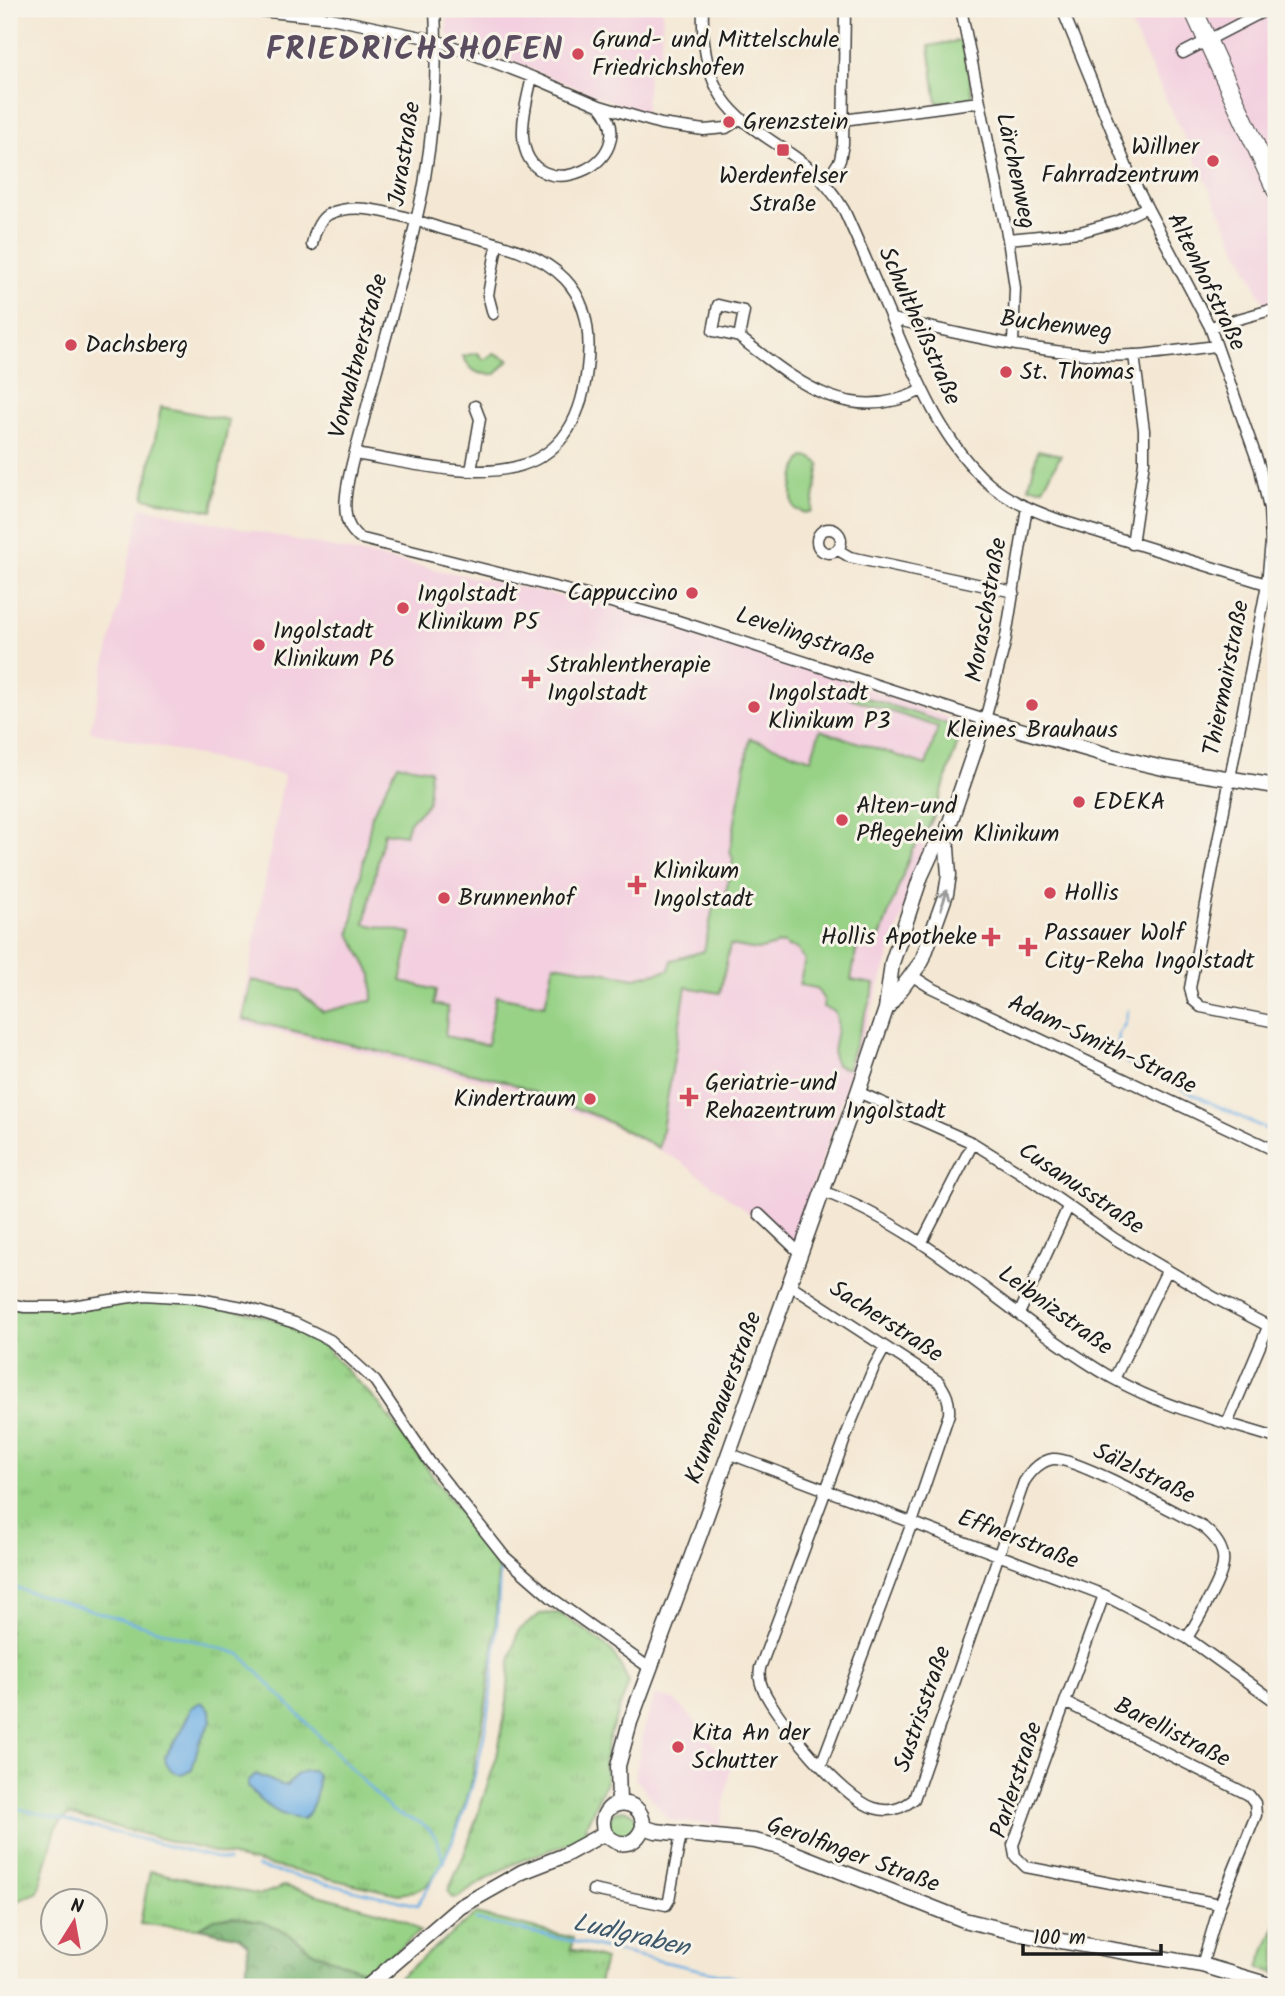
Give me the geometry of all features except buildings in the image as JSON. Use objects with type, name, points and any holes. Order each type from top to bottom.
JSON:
[{"type":"main road","points":[[1193,9],[1276,190]]},
{"type":"street","points":[[238,9],[330,18],[436,40],[600,106],[661,124],[704,130],[726,128],[740,119]]},
{"type":"street","name":"Jurastraße","points":[[416,221],[434,120],[435,9]]},
{"type":"street","name":"Schultheißstraße","points":[[703,9],[705,57],[711,78],[722,98],[740,119],[826,182],[844,209],[922,390],[940,425],[964,458],[989,485],[1027,507],[1132,544],[1272,586]]},
{"type":"street","points":[[826,182],[840,160],[843,144],[845,9]]},
{"type":"street","name":"Lärchenweg","points":[[961,9],[1009,239],[1015,288],[1013,344]]},
{"type":"street","name":"Altenhofstraße","points":[[1062,9],[1130,176],[1210,327],[1263,481],[1269,509],[1272,586]]},
{"type":"street","points":[[1183,53],[1268,9]]},
{"type":"street","points":[[533,77],[523,137],[525,148],[535,164],[552,174],[578,174],[592,166],[604,152],[611,136],[611,126],[608,116],[600,106]]},
{"type":"street","points":[[843,120],[979,102]]},
{"type":"street","points":[[1009,239],[1080,232],[1116,222],[1147,208]]},
{"type":"street","points":[[312,245],[315,229],[326,215],[343,209],[365,209],[416,221],[527,255],[549,267],[565,278],[577,294],[585,316],[589,337],[586,380],[572,425],[552,450],[539,458],[509,470],[471,471],[355,454]]},
{"type":"street","name":"Vorwaltnerstraße","points":[[346,503],[355,454],[416,221]]},
{"type":"street","points":[[493,314],[488,295],[497,245]]},
{"type":"street","points":[[1210,327],[1267,311]]},
{"type":"street","name":"Buchenweg","points":[[892,319],[1013,344],[1074,352],[1134,355],[1216,346]]},
{"type":"street","points":[[739,337],[793,378],[834,398],[882,403],[906,398],[922,390]]},
{"type":"street","points":[[1132,544],[1144,461],[1144,430],[1134,355]]},
{"type":"street","points":[[471,471],[480,419],[475,406]]},
{"type":"street","name":"Levelingstraße","points":[[346,503],[350,528],[364,541],[582,594],[667,618],[985,720],[1111,756],[1276,786]]},
{"type":"street","name":"Moraschstraße","points":[[985,720],[1000,667],[1027,507]]},
{"type":"street","points":[[838,550],[850,557],[1014,592]]},
{"type":"street","name":"Thiermairstraße","points":[[1272,586],[1229,779],[1190,988],[1193,1000],[1201,1007],[1276,1022]]},
{"type":"street","name":"Krumenauerstraße","points":[[619,1803],[618,1766],[630,1722],[858,1091],[886,1009],[892,963],[927,862],[933,849],[946,834],[985,720]]},
{"type":"street","name":"Krumenauerstraße","points":[[886,1009],[922,961],[929,944],[946,894],[946,834]]},
{"type":"street","points":[[927,862],[940,862],[948,868]]},
{"type":"street","points":[[892,963],[897,970],[911,975]]},
{"type":"street","name":"Adam-Smith-Straße","points":[[911,975],[930,987],[1276,1151]]},
{"type":"street","name":"Cusanusstraße","points":[[858,1091],[973,1143],[1167,1270],[1272,1328]]},
{"type":"street","points":[[922,1242],[973,1143]]},
{"type":"street","name":"Leibnizstraße","points":[[822,1191],[922,1242],[965,1271],[1040,1331],[1114,1379],[1151,1398],[1276,1438]]},
{"type":"street","points":[[1019,1314],[1068,1207]]},
{"type":"street","points":[[759,1214],[801,1254]]},
{"type":"street","points":[[1114,1379],[1167,1270]]},
{"type":"street","name":"Sacherstraße","points":[[790,1285],[939,1382],[950,1404],[912,1523],[821,1765]]},
{"type":"street","points":[[9,1304],[25,1307],[65,1307],[144,1296],[194,1298],[248,1308],[295,1323],[330,1340],[375,1381],[429,1461],[505,1557],[552,1598],[651,1669]]},
{"type":"street","points":[[1227,1423],[1272,1328]]},
{"type":"street","name":"Sustrisstraße","points":[[885,1347],[861,1399],[825,1491],[771,1634],[759,1676],[763,1689],[789,1729],[855,1798],[873,1808],[890,1811],[903,1808],[914,1799],[999,1555]]},
{"type":"street","name":"Effnerstraße","points":[[728,1453],[1104,1595],[1187,1638],[1276,1702]]},
{"type":"street","name":"Sälzlstraße","points":[[999,1555],[1024,1482],[1030,1472],[1043,1462],[1054,1459],[1085,1468],[1203,1527],[1215,1537],[1222,1548],[1224,1565],[1221,1577],[1187,1638]]},
{"type":"street","name":"Parlerstraße","points":[[1104,1595],[1013,1845],[1015,1856],[1026,1867],[1220,1905]]},
{"type":"street","name":"Barellistraße","points":[[1065,1702],[1249,1795],[1255,1804],[1256,1815],[1220,1905],[1202,1965]]},
{"type":"street","points":[[630,1804],[639,1811],[643,1827],[637,1838],[626,1843],[614,1842],[605,1833],[604,1815],[613,1805],[630,1804]]},
{"type":"street","name":"Gerolfinger Straße","points":[[643,1827],[681,1834],[755,1841],[779,1847],[935,1910],[994,1928],[1202,1965],[1276,1987]]},
{"type":"street","points":[[368,1987],[460,1907],[522,1872],[563,1856],[605,1833]]},
{"type":"street","points":[[593,1890],[666,1905],[670,1900],[681,1834]]},
{"type":"shaded area","name":"Grund- und Mittelschule Friedrichshofen","points":[[446,9],[663,9],[660,67],[649,66],[645,115],[451,38],[447,34]]},
{"type":"shaded area","points":[[1123,9],[1276,9],[1276,336],[1269,314]]},
{"type":"shaded area","name":"Klinikum Ingolstadt","points":[[141,507],[675,620],[965,724],[794,1247],[680,1161],[612,1126],[503,1086],[240,1023],[284,775],[90,731]]},
{"type":"shaded area","name":"Kita An der Schutter","points":[[655,1695],[674,1700],[689,1714],[731,1766],[720,1825],[669,1820],[635,1778],[644,1728]]},
{"type":"green space","points":[[963,40],[973,98],[937,103],[929,46]]},
{"type":"green space","points":[[478,353],[484,360],[494,353],[509,360],[496,374],[480,373],[469,366],[463,356]]},
{"type":"green space","points":[[161,407],[229,420],[212,511],[144,498]]},
{"type":"green space","points":[[1038,450],[1061,455],[1043,488],[1029,487]]},
{"type":"green space","points":[[804,457],[812,458],[820,464],[812,511],[805,513],[795,509],[792,497],[795,474]]},
{"type":"green space","points":[[846,691],[951,725],[959,739],[934,816],[925,834],[912,850],[879,940],[859,935],[851,980],[874,984],[847,1069],[836,1065],[834,1058],[837,1018],[834,1011],[823,1007],[824,1000],[816,988],[799,985],[805,960],[797,949],[783,943],[757,950],[730,945],[720,993],[686,987],[659,1148],[599,1117],[505,1081],[243,1019],[252,980],[298,991],[323,1012],[373,1000],[372,975],[350,934],[372,815],[398,764],[430,770],[428,803],[408,824],[405,835],[384,832],[365,924],[411,933],[401,981],[436,990],[434,1004],[448,1007],[445,1036],[487,1045],[496,996],[545,1005],[554,964],[635,978],[669,970],[672,960],[704,951],[714,903],[725,896],[733,860],[730,850],[750,738],[811,759],[820,730],[926,765],[938,727],[844,696]]},
{"type":"green space","points":[[170,1300],[219,1306],[271,1318],[312,1334],[380,1405],[498,1563],[496,1623],[486,1704],[470,1789],[452,1842],[440,1868],[426,1886],[413,1892],[398,1894],[233,1857],[69,1815],[57,1825],[38,1892],[9,1905],[9,1308]]},
{"type":"green space","points":[[559,1613],[613,1652],[629,1682],[610,1734],[605,1755],[606,1782],[585,1828],[587,1837],[523,1860],[457,1898],[451,1897],[448,1891],[465,1853],[497,1756],[507,1702],[510,1661],[518,1631],[540,1614]]},
{"type":"green space","points":[[623,1810],[633,1814],[637,1824],[633,1834],[623,1838],[613,1834],[609,1824],[613,1814]]},
{"type":"green space","points":[[150,1871],[260,1895],[284,1886],[385,1913],[406,1921],[420,1931],[370,1974],[312,1951],[289,1934],[215,1919],[199,1928],[140,1924]]},
{"type":"green space","points":[[476,1914],[573,1938],[571,1949],[605,1959],[598,1987],[387,1987]]},
{"type":"green space","points":[[232,1917],[263,1922],[289,1934],[312,1951],[370,1974],[355,1987],[246,1987],[248,1944],[240,1937],[199,1928],[215,1919]]},
{"type":"green space","points":[[1276,1923],[1276,1974],[1259,1967]]},
{"type":"water","points":[[201,1702],[210,1709],[211,1722],[199,1743],[192,1770],[182,1775],[170,1769],[165,1756],[181,1732],[191,1708]]},
{"type":"water","points":[[305,1771],[317,1774],[317,1786],[313,1804],[303,1819],[272,1809],[248,1787],[248,1781],[256,1774],[286,1785],[297,1774]]},
{"type":"waterway","points":[[1128,1010],[1125,1024],[1119,1033],[1117,1054],[1126,1062],[1276,1134]]},
{"type":"waterway","points":[[257,1867],[417,1905],[440,1867],[459,1826],[473,1784],[490,1697],[500,1564]]},
{"type":"waterway","points":[[9,1586],[240,1654],[390,1809],[422,1824],[432,1832],[444,1862]]},
{"type":"waterway","points":[[9,1806],[228,1861]]},
{"type":"waterway","name":"Ludlgraben","points":[[476,1920],[778,1987]]},
{"type":"waterway","points":[[333,1987],[339,1984],[349,1985]]},
{"type":"place","name":"Grund- und Mittelschule Friedrichshofen","points":[[578,54]]},
{"type":"place","name":"Grenzstein","points":[[729,122]]},
{"type":"place","name":"Werdenfelser Straße","points":[[783,150]]},
{"type":"place","name":"Willner Fahrradzentrum","points":[[1213,161]]},
{"type":"place","name":"Dachsberg","points":[[71,345]]},
{"type":"place","name":"St. Thomas","points":[[1006,372]]},
{"type":"place","name":"Cappuccino","points":[[692,593]]},
{"type":"place","name":"Ingolstadt Klinikum P5","points":[[403,608]]},
{"type":"place","name":"Ingolstadt Klinikum P6","points":[[259,645]]},
{"type":"place","name":"Strahlentherapie Ingolstadt","points":[[531,679]]},
{"type":"place","name":"Kleines Brauhaus","points":[[1032,705]]},
{"type":"place","name":"Ingolstadt Klinikum P3","points":[[754,707]]},
{"type":"place","name":"EDEKA","points":[[1079,802]]},
{"type":"place","name":"Alten-und Pflegeheim Klinikum","points":[[842,820]]},
{"type":"place","name":"Klinikum Ingolstadt","points":[[637,885]]},
{"type":"place","name":"Hollis","points":[[1050,893]]},
{"type":"place","name":"Brunnenhof","points":[[444,898]]},
{"type":"place","name":"Hollis Apotheke","points":[[991,937]]},
{"type":"place","name":"Passauer Wolf City-Reha Ingolstadt","points":[[1028,947]]},
{"type":"place","name":"Geriatrie-und Rehazentrum Ingolstadt","points":[[689,1097]]},
{"type":"place","name":"Kindertraum","points":[[590,1099]]},
{"type":"place","name":"Kita An der Schutter","points":[[678,1747]]},
{"type":"district","name":"FRIEDRICHSHOFEN","points":[[415,50]]}]
